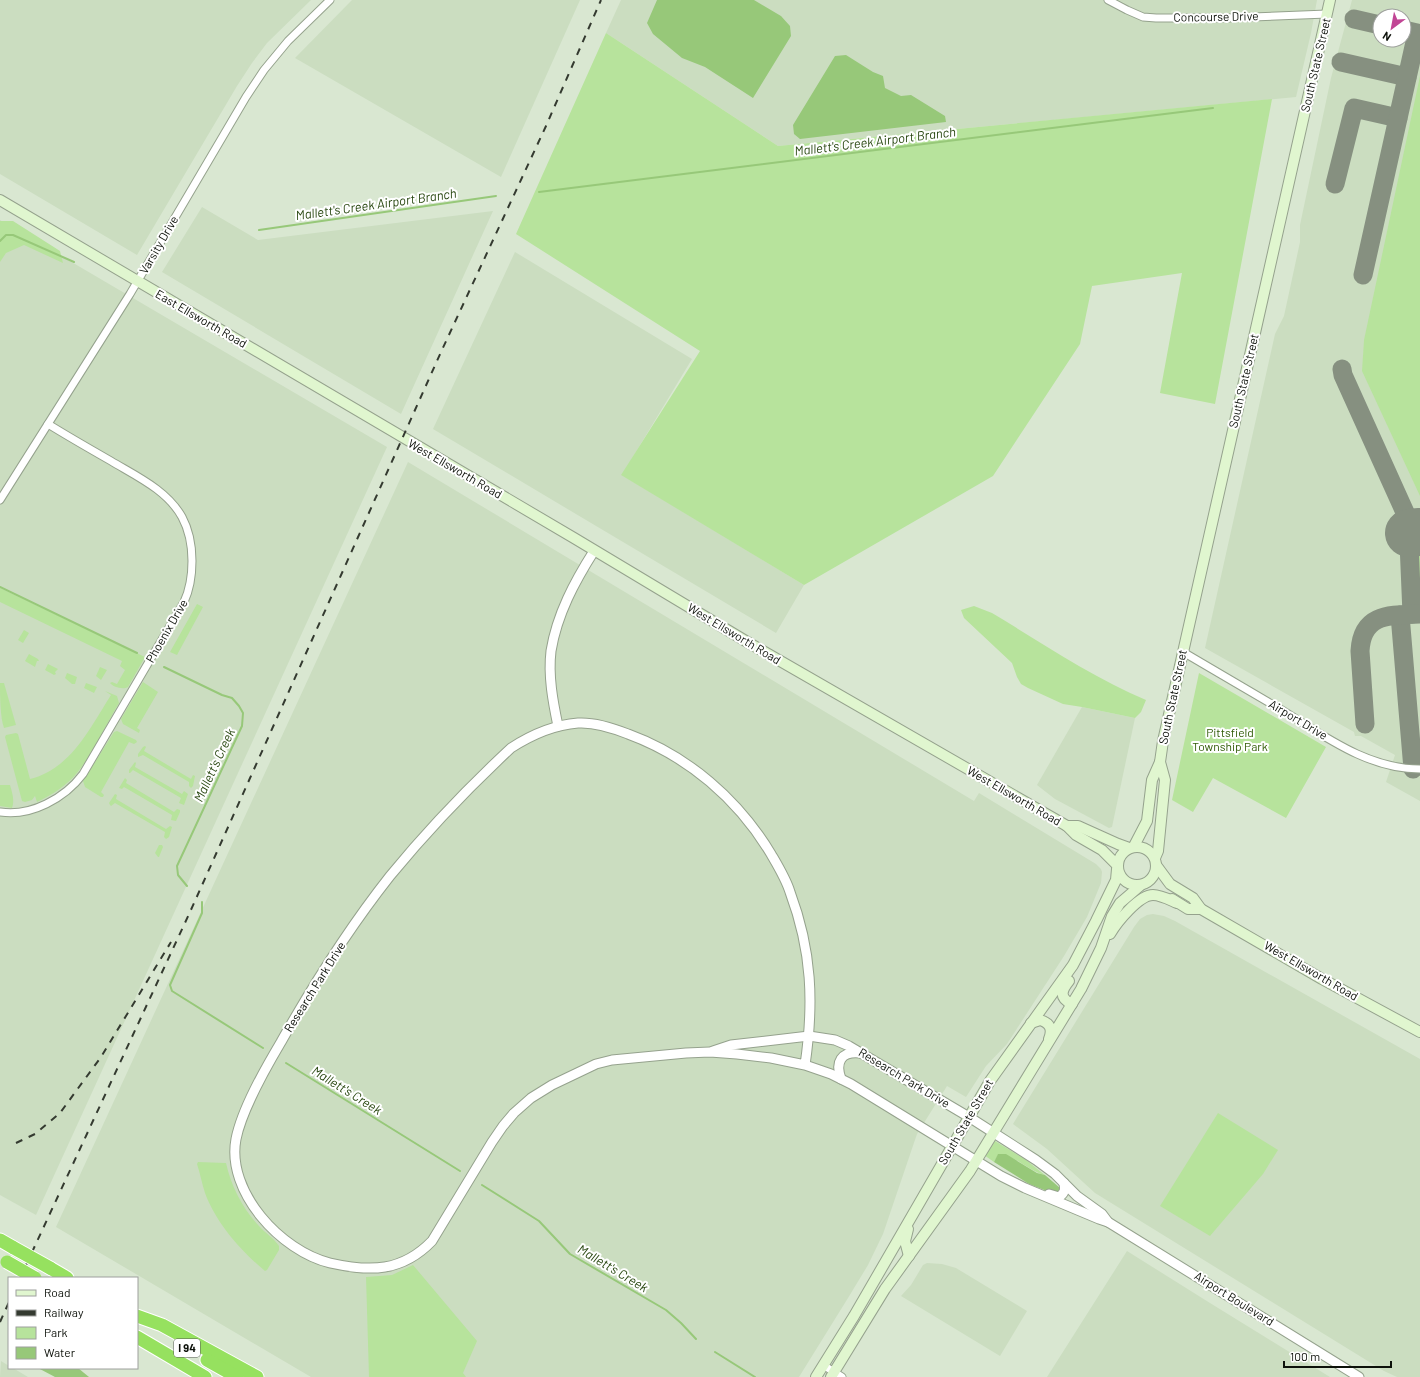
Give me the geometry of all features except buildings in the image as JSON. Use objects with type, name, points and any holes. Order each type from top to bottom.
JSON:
[{"type":"highway","points":[[0,1240],[65,1277]]},
{"type":"highway","points":[[4,1260],[33,1277]]},
{"type":"highway","points":[[138,1316],[162,1325],[256,1377]]},
{"type":"highway","name":"I 94","points":[[138,1320],[237,1377]]},
{"type":"highway","name":"I 94","points":[[138,1338],[205,1377]]},
{"type":"highway","points":[[174,1358],[197,1377]]},
{"type":"main road","name":"South State Street","points":[[1131,847],[1147,822],[1152,780],[1160,762],[1163,741],[1330,0]]},
{"type":"main road","name":"East Ellsworth Road","points":[[0,200],[402,438]]},
{"type":"main road","name":"West Ellsworth Road","points":[[402,438],[749,644],[1067,826],[1076,835],[1102,850],[1117,867]]},
{"type":"main road","name":"South State Street","points":[[1155,862],[1158,852],[1165,780],[1160,762]]},
{"type":"main road","name":"West Ellsworth Road","points":[[1067,826],[1078,826],[1118,844],[1131,847]]},
{"type":"main road","points":[[836,1375],[873,1307],[970,1171],[1072,1004],[1090,972],[1112,916],[1120,903],[1152,878],[1156,870],[1155,862],[1150,852],[1145,848],[1131,847],[1121,854],[1117,867],[1122,879],[1126,882],[1136,885],[1143,884]]},
{"type":"main road","name":"West Ellsworth Road","points":[[1155,862],[1170,884],[1193,898],[1201,909],[1322,979],[1420,1032]]},
{"type":"main road","name":"South State Street","points":[[816,1377],[854,1316],[992,1077],[1073,965],[1116,880],[1117,867]]},
{"type":"main road","name":"West Ellsworth Road","points":[[1143,884],[1188,909],[1201,909]]},
{"type":"main road","points":[[1099,952],[1114,927],[1144,897],[1154,895],[1177,902]]},
{"type":"main road","points":[[1090,972],[1090,960],[1102,932],[1093,927]]},
{"type":"main road","points":[[1072,1004],[1065,999],[1062,991],[1079,966],[1080,952]]},
{"type":"main road","points":[[1031,1023],[1040,1020],[1049,1024],[1051,1034],[1048,1043]]},
{"type":"main road","points":[[909,1256],[905,1241],[908,1229],[921,1206],[934,1177]]},
{"type":"street","name":"Varsity Drive","points":[[0,500],[137,282],[264,70],[288,42],[330,0]]},
{"type":"street","name":"Concourse Drive","points":[[1108,0],[1138,14],[1156,18],[1227,18],[1327,14]]},
{"type":"street","name":"Phoenix Drive","points":[[0,812],[6,813],[25,811],[36,808],[61,796],[77,783],[184,602],[189,590],[192,569],[192,549],[189,535],[182,517],[168,499],[146,482],[48,424]]},
{"type":"street","points":[[558,726],[551,685],[551,652],[561,613],[570,591],[594,551]]},
{"type":"street","name":"Airport Drive","points":[[1183,652],[1342,746],[1372,761],[1392,766],[1420,768]]},
{"type":"street","name":"Research Park Drive","points":[[805,1065],[809,1036],[810,1004],[809,963],[806,943],[790,890],[761,837],[742,812],[719,789],[680,759],[651,743],[619,730],[601,726],[579,723],[558,726],[537,733],[510,748],[494,763],[425,837],[390,877],[328,964],[276,1050],[240,1122],[236,1140],[235,1159],[240,1180],[250,1201],[267,1224],[288,1243],[309,1255],[326,1262],[360,1268],[381,1268],[398,1265],[423,1250],[432,1241],[503,1126],[531,1098],[569,1076],[596,1064],[612,1060],[710,1052],[770,1058],[805,1065],[840,1079],[952,1145]]},
{"type":"street","name":"Research Park Drive","points":[[710,1052],[730,1045],[809,1036],[835,1040],[863,1054],[993,1132]]},
{"type":"street","points":[[840,1079],[838,1065],[846,1054],[852,1052],[863,1054]]},
{"type":"street","name":"Airport Boulevard","points":[[993,1132],[1055,1174],[1077,1196],[1102,1214],[1108,1222]]},
{"type":"street","name":"Airport Boulevard","points":[[952,1145],[1001,1176],[1025,1188],[1108,1222],[1359,1377]]},
{"type":"street","points":[[1025,1188],[1034,1188],[1059,1197],[1065,1191],[1064,1184]]},
{"type":"street","points":[[823,1365],[836,1375]]},
{"type":"shaded area","points":[[0,0],[311,0],[267,43],[252,63],[137,255],[0,174]]},
{"type":"shaded area","points":[[352,0],[580,0],[501,177],[295,58]]},
{"type":"shaded area","points":[[621,0],[1317,0],[1296,97],[778,146],[606,33]]},
{"type":"shaded area","points":[[1352,0],[1420,0],[1420,801],[1386,782],[1395,755],[1361,736],[1355,736],[1354,732],[1205,648],[1275,334],[1284,316],[1300,242],[1300,225],[1331,78]]},
{"type":"shaded area","points":[[202,207],[258,240],[493,211],[401,414],[162,272]]},
{"type":"shaded area","points":[[0,220],[387,447],[36,1215],[0,1195]]},
{"type":"shaded area","points":[[515,252],[692,359],[622,475],[804,585],[776,633],[433,429]]},
{"type":"shaded area","points":[[408,462],[974,801],[979,793],[1096,864],[1101,869],[1101,883],[1087,917],[1064,956],[1007,1044],[986,1066],[966,1097],[947,1086],[917,1134],[883,1234],[868,1265],[799,1377],[311,1377],[56,1227]]},
{"type":"shaded area","points":[[1082,707],[1135,718],[1112,827],[1109,828],[1055,799],[1037,785]]},
{"type":"shaded area","points":[[1153,914],[1164,916],[1175,921],[1420,1059],[1420,1377],[1397,1377],[1384,1371],[1095,1193],[1047,1149],[1013,1124],[1134,927],[1140,919],[1147,915]]},
{"type":"shaded area","points":[[1127,1251],[1210,1303],[1330,1377],[1047,1377]]},
{"type":"shaded area","points":[[927,1263],[942,1264],[956,1268],[1027,1311],[1000,1356],[901,1296],[911,1285],[923,1265]]},
{"type":"shaded area","points":[[1,1361],[8,1365],[8,1369],[15,1369],[28,1377],[0,1377]]},
{"type":"green space","points":[[606,33],[778,146],[1272,99],[1215,404],[1160,393],[1182,273],[1092,286],[1080,344],[993,476],[804,585],[621,475],[700,351],[516,234]]},
{"type":"green space","points":[[1420,76],[1420,496],[1362,371],[1364,340]]},
{"type":"green space","points":[[0,221],[13,221],[60,251],[63,263],[24,245],[6,253],[0,262]]},
{"type":"green space","points":[[1420,550],[1420,597],[1413,580],[1412,573],[1414,560]]},
{"type":"green space","points":[[0,588],[145,657],[128,687],[118,688],[110,683],[112,682],[117,684],[125,670],[120,666],[122,661],[0,602]]},
{"type":"green space","points":[[197,604],[203,607],[177,655],[170,652]]},
{"type":"green space","points":[[974,606],[992,613],[1048,648],[1106,681],[1146,700],[1141,712],[1135,718],[1063,704],[1021,684],[1012,663],[964,618],[961,610]]},
{"type":"green space","points":[[24,630],[29,633],[23,643],[18,640]]},
{"type":"green space","points":[[29,654],[39,661],[37,661],[35,667],[25,661]]},
{"type":"green space","points":[[48,664],[58,669],[55,672],[56,674],[54,675],[45,670]]},
{"type":"green space","points":[[100,667],[107,670],[101,680],[96,676]]},
{"type":"green space","points":[[67,673],[77,677],[75,684],[72,684],[65,678]]},
{"type":"green space","name":"Pittsfield Township Park","points":[[1199,673],[1326,747],[1286,818],[1213,778],[1193,812],[1172,800]]},
{"type":"green space","points":[[143,682],[158,692],[137,728],[140,730],[139,733],[123,724],[121,719]]},
{"type":"green space","points":[[0,683],[4,683],[16,725],[4,728],[1,712]]},
{"type":"green space","points":[[86,683],[97,687],[94,693],[84,688]]},
{"type":"green space","points":[[105,691],[117,696],[119,703],[94,748],[77,773],[58,790],[37,802],[35,796],[32,800],[25,802],[22,801],[5,737],[6,735],[18,734],[30,779],[44,774],[68,757],[78,746],[111,695]]},
{"type":"green space","points":[[117,731],[136,740],[137,742],[134,744],[129,742],[101,792],[104,795],[101,797],[85,787],[83,781],[114,732]]},
{"type":"green space","points":[[145,746],[144,751],[191,779],[193,775],[195,776],[193,786],[191,788],[189,786],[189,782],[143,755],[138,757],[138,754]]},
{"type":"green space","points":[[135,762],[135,767],[182,794],[184,791],[188,794],[184,805],[179,803],[181,798],[133,770],[129,773],[129,770]]},
{"type":"green space","points":[[125,778],[127,780],[126,783],[174,812],[177,809],[180,810],[176,821],[171,820],[172,815],[124,787],[122,789],[119,788]]},
{"type":"green space","points":[[0,785],[10,785],[13,799],[12,808],[0,806]]},
{"type":"green space","points":[[115,794],[117,795],[116,799],[166,829],[170,826],[172,827],[169,837],[166,839],[164,837],[165,832],[115,803],[111,806],[109,803]]},
{"type":"green space","points":[[159,845],[162,845],[163,847],[158,857],[155,853]]},
{"type":"green space","points":[[1218,1113],[1278,1150],[1263,1174],[1210,1236],[1160,1206]]},
{"type":"green space","points":[[993,1141],[1026,1160],[1045,1175],[1004,1155],[998,1155],[994,1162],[984,1155]]},
{"type":"green space","points":[[198,1162],[226,1163],[234,1189],[243,1205],[259,1226],[275,1240],[279,1246],[279,1250],[267,1270],[265,1271],[247,1255],[222,1226],[205,1193],[197,1164]]},
{"type":"green space","points":[[413,1265],[477,1341],[463,1373],[466,1377],[369,1377],[366,1277],[392,1275]]},
{"type":"water","points":[[657,0],[754,0],[781,16],[790,26],[791,36],[753,98],[705,67],[682,58],[653,34],[647,23]]},
{"type":"water","points":[[846,55],[873,72],[883,76],[885,88],[901,96],[911,95],[945,116],[946,122],[800,139],[794,134],[793,125],[835,56]]},
{"type":"water","points":[[998,1154],[1006,1154],[1037,1173],[1045,1175],[1060,1188],[1059,1190],[1052,1193],[1029,1184],[994,1162]]},
{"type":"water","points":[[40,1369],[79,1369],[89,1377],[55,1377]]},
{"type":"waterway","name":"Mallett's Creek Airport Branch","points":[[539,192],[1213,108]]},
{"type":"waterway","name":"Mallett's Creek Airport Branch","points":[[259,230],[496,196]]},
{"type":"waterway","name":"Mallett's Creek Airport Branch","points":[[0,241],[6,235],[13,235],[74,262]]},
{"type":"waterway","name":"Mallett's Creek","points":[[0,587],[137,653]]},
{"type":"waterway","name":"Mallett's Creek","points":[[164,667],[222,695],[232,698],[243,713],[242,726],[177,866],[178,875],[187,886]]},
{"type":"waterway","name":"Mallett's Creek","points":[[202,902],[202,913],[170,985],[172,991],[263,1048]]},
{"type":"waterway","name":"Mallett's Creek","points":[[286,1063],[460,1171]]},
{"type":"waterway","name":"Mallett's Creek","points":[[482,1185],[539,1221],[570,1254],[666,1310],[696,1339]]},
{"type":"waterway","name":"Mallett's Creek","points":[[715,1352],[755,1377]]},
{"type":"taxiway","points":[[1354,19],[1372,23]]},
{"type":"taxiway","points":[[1363,275],[1417,33],[1412,32]]},
{"type":"taxiway","points":[[1341,62],[1407,77]]},
{"type":"taxiway","points":[[1335,184],[1354,108],[1398,118]]},
{"type":"taxiway","points":[[1342,369],[1343,375],[1408,519],[1412,614]]},
{"type":"taxiway","points":[[1365,724],[1360,651],[1362,639],[1366,629],[1372,623],[1388,616],[1420,614]]},
{"type":"taxiway","points":[[1400,615],[1413,769]]},
{"type":"runway","points":[[1409,533],[1420,532]]},
{"type":"railway","points":[[20,1277],[190,912],[441,352],[546,126],[601,0]]},
{"type":"railway","points":[[16,1143],[35,1134],[60,1113],[101,1057],[171,942]]},
{"type":"railway","points":[[0,1322],[8,1304]]}]
